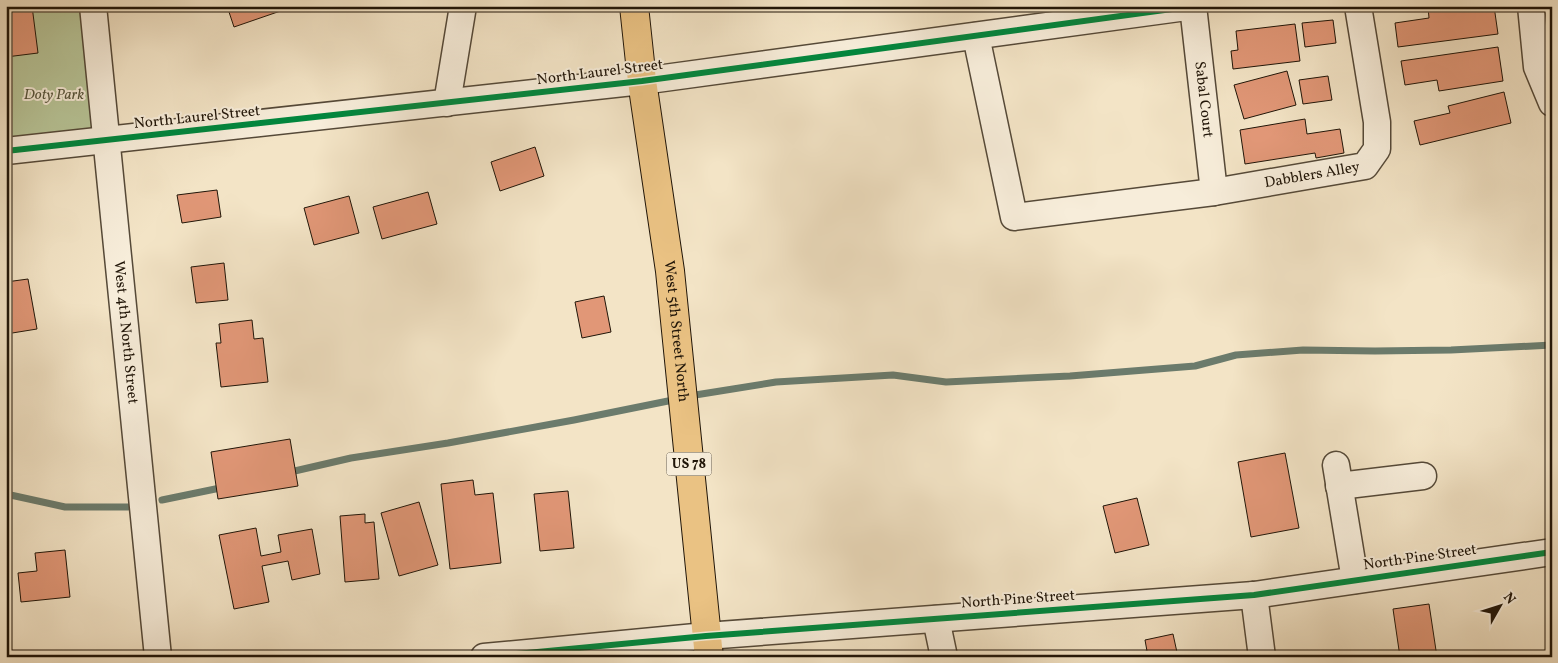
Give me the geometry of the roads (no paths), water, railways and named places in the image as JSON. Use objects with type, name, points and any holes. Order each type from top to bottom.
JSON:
[{"type":"main road","name":"West 5th Street North","points":[[634,6],[642,81],[670,271],[708,646]]},
{"type":"street","name":"West 4th North Street","points":[[93,6],[158,657]]},
{"type":"street","points":[[447,103],[463,6]]},
{"type":"street","name":"North Laurel Street","points":[[6,151],[642,81],[1193,6]]},
{"type":"street","name":"Sabal Court","points":[[1193,6],[1214,192]]},
{"type":"street","name":"Dabblers Alley","points":[[976,36],[1014,217],[1214,192],[1365,166],[1377,149],[1377,122],[1358,6]]},
{"type":"street","points":[[1531,6],[1537,67],[1552,103]]},
{"type":"street","points":[[1355,580],[1338,475],[1423,476]]},
{"type":"street","name":"North Pine Street","points":[[484,657],[708,646],[936,619],[1254,595],[1552,552]]},
{"type":"street","points":[[1254,595],[1262,657]]},
{"type":"street","points":[[936,619],[943,657]]},
{"type":"waterway","points":[[689,396],[776,382],[893,375],[946,382],[1070,376],[1195,366],[1236,355],[1303,350],[1451,350],[1552,345]]},
{"type":"waterway","points":[[286,473],[351,458],[448,443],[678,399]]},
{"type":"waterway","points":[[162,500],[225,487]]},
{"type":"waterway","points":[[6,494],[65,507],[128,507]]},
{"type":"park label","name":"Doty Park","points":[[54,95]]}]
